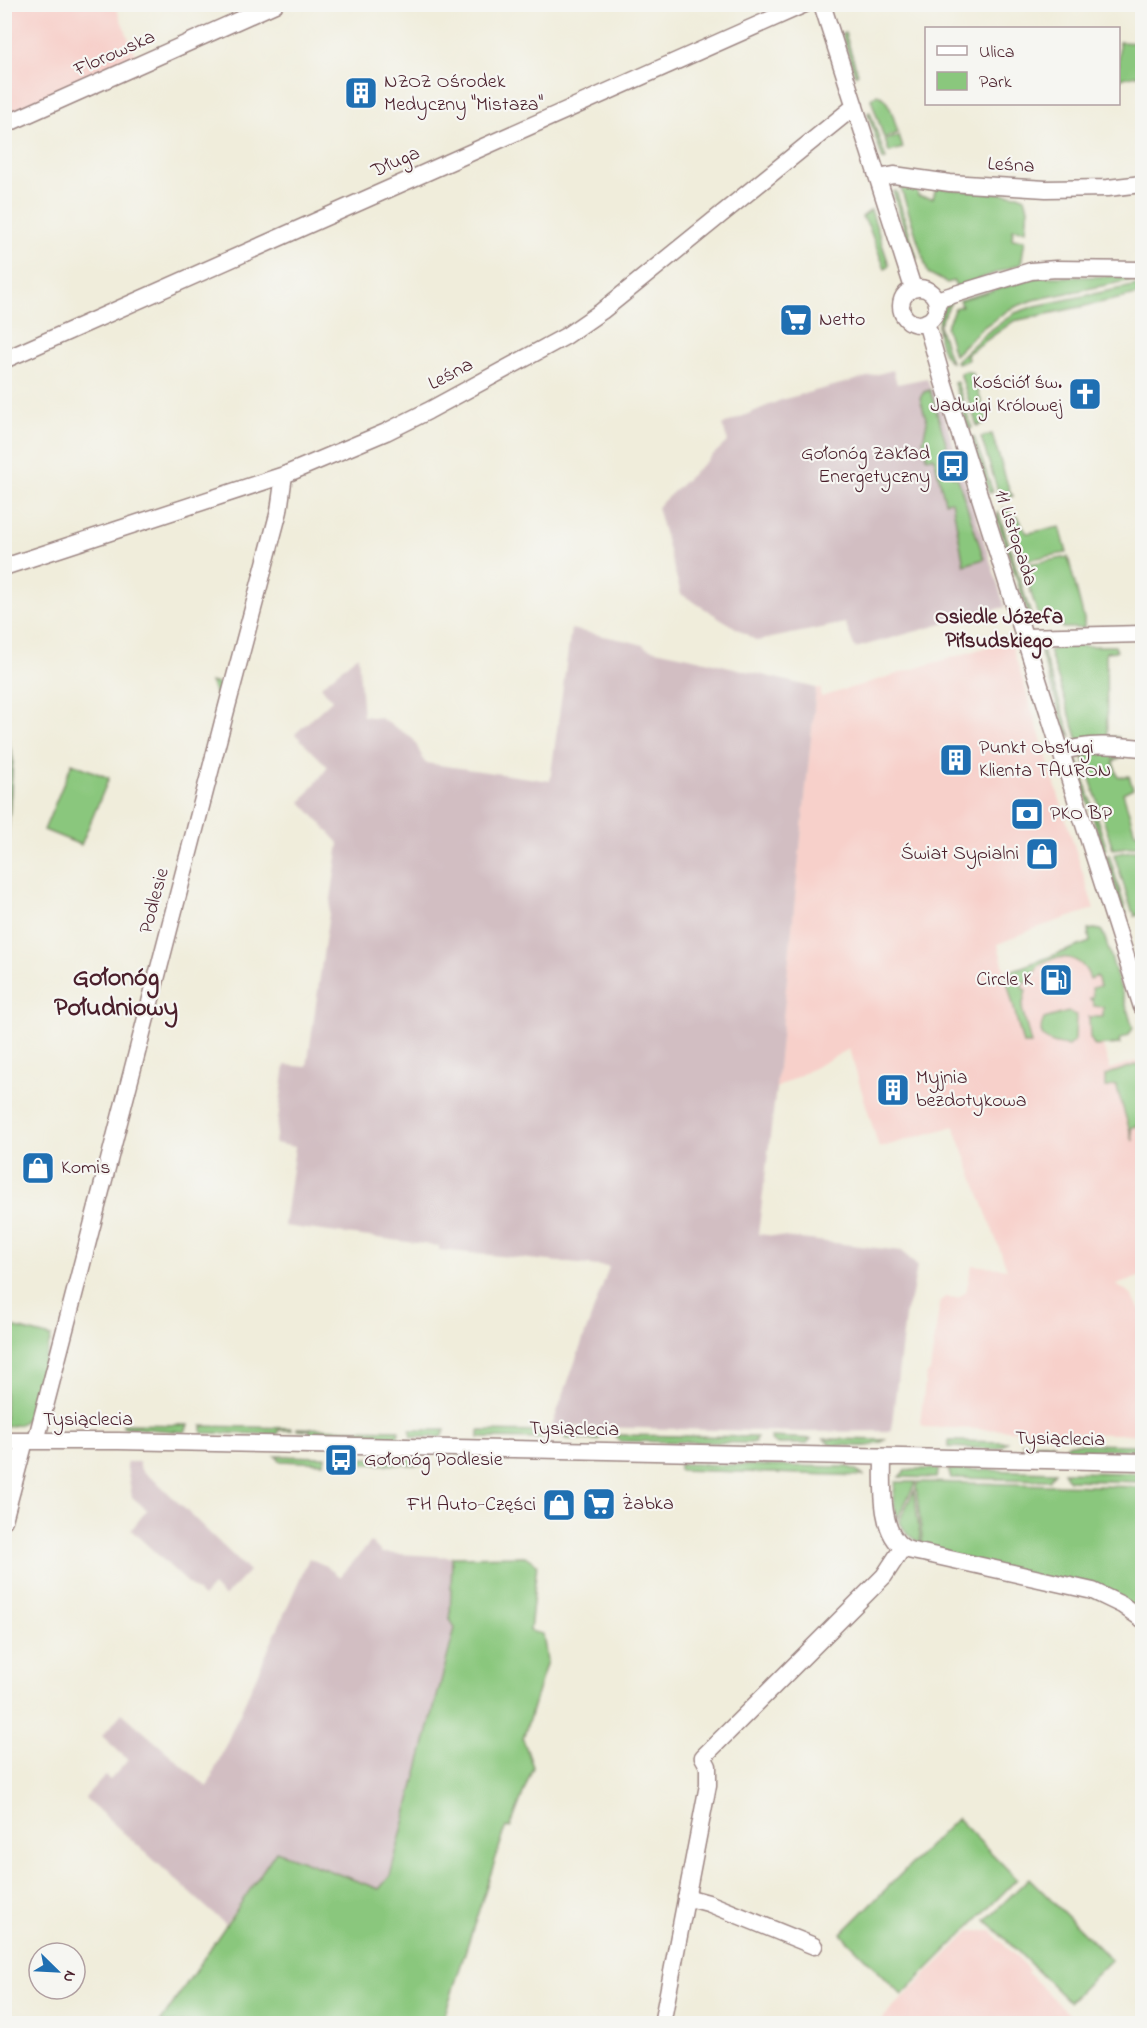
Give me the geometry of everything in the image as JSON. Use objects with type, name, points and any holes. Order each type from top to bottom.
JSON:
[{"type":"street","name":"Długa","points":[[4,360],[805,4]]},
{"type":"street","points":[[822,4],[913,288]]},
{"type":"street","name":"Florowska","points":[[4,125],[273,5]]},
{"type":"street","name":"Leśna","points":[[4,567],[284,476],[386,432],[566,336],[602,311],[855,106]]},
{"type":"street","name":"Leśna","points":[[878,178],[894,175],[950,183],[1046,189],[1108,188],[1143,184]]},
{"type":"street","points":[[936,300],[1031,271],[1143,270]]},
{"type":"street","points":[[919,287],[929,291],[936,300],[934,315],[920,324],[908,321],[901,311],[902,297],[913,288],[919,287]]},
{"type":"street","name":"11 Listopada","points":[[926,322],[1143,1007]]},
{"type":"street","name":"Podlesie","points":[[4,1520],[31,1441],[279,511],[284,476]]},
{"type":"street","points":[[1024,637],[1143,634]]},
{"type":"street","points":[[1061,752],[1077,747],[1117,745],[1143,748]]},
{"type":"street","name":"Tysiąclecia","points":[[4,1441],[135,1441],[1143,1462]]},
{"type":"street","points":[[883,1457],[883,1490],[887,1520],[896,1541],[903,1547],[1093,1591],[1122,1605],[1143,1619]]},
{"type":"street","points":[[662,2024],[708,1785],[708,1766],[704,1757],[884,1576],[903,1547]]},
{"type":"street","points":[[686,1897],[708,1903],[814,1946]]},
{"type":"shaded area","points":[[4,5],[115,5],[137,59],[5,119]]},
{"type":"shaded area","points":[[893,370],[897,384],[927,378],[931,390],[937,394],[1005,607],[855,648],[845,623],[757,641],[681,594],[657,507],[728,441],[722,425],[781,400]]},
{"type":"shaded area","points":[[571,629],[816,688],[776,1088],[758,1234],[902,1251],[917,1266],[912,1294],[906,1310],[891,1431],[801,1432],[552,1426],[609,1267],[439,1250],[439,1246],[284,1226],[295,1147],[275,1143],[285,1065],[307,1067],[339,843],[301,802],[328,767],[295,734],[332,700],[321,686],[358,655],[363,716],[380,718],[408,735],[414,740],[425,763],[550,781]]},
{"type":"shaded area","points":[[1010,640],[1094,909],[1036,928],[998,944],[1005,973],[1090,942],[1102,989],[1103,1046],[1110,1069],[1142,1061],[1142,1276],[1116,1285],[1130,1293],[1142,1312],[1142,1435],[924,1427],[920,1423],[940,1301],[945,1297],[958,1298],[966,1292],[972,1265],[1007,1269],[954,1126],[879,1148],[849,1049],[776,1088],[816,688],[821,689],[821,697]]},
{"type":"shaded area","points":[[126,1462],[139,1462],[141,1470],[160,1485],[249,1571],[224,1597],[213,1586],[203,1597],[131,1530],[147,1510],[132,1497]]},
{"type":"shaded area","points":[[371,1542],[382,1553],[452,1557],[450,1619],[455,1628],[391,1876],[379,1889],[277,1851],[225,1924],[85,1798],[105,1776],[110,1780],[128,1760],[102,1736],[122,1713],[207,1787],[309,1558],[326,1566],[340,1577]]},
{"type":"shaded area","points":[[970,1931],[991,1931],[1029,1970],[1027,1972],[1071,2016],[1063,2024],[878,2023]]},
{"type":"green space","points":[[845,33],[858,74],[855,75],[842,34]]},
{"type":"green space","points":[[1120,42],[1142,43],[1142,74],[1120,79]]},
{"type":"green space","points":[[877,94],[889,106],[898,133],[884,138],[871,99]]},
{"type":"green space","points":[[870,112],[886,159],[883,160],[869,117]]},
{"type":"green space","points":[[899,136],[903,148],[889,152],[885,140]]},
{"type":"green space","points":[[899,182],[916,185],[918,196],[933,198],[935,191],[939,188],[1018,195],[1025,198],[1028,208],[1026,230],[1013,229],[1012,239],[1025,240],[1021,264],[956,287],[954,281],[947,283],[928,273]]},
{"type":"green space","points":[[896,191],[917,258],[914,259],[893,192]]},
{"type":"green space","points":[[871,210],[889,265],[885,269],[868,225],[862,217]]},
{"type":"green space","points":[[1142,276],[1142,278],[1033,300],[1010,309],[981,329],[954,355],[946,327],[955,308],[962,306],[960,300],[1038,277]]},
{"type":"green space","points":[[1142,284],[1142,294],[1014,321],[967,354],[968,360],[957,363],[956,361],[985,334],[1015,313],[1035,306]]},
{"type":"green space","points":[[951,302],[939,326],[951,362],[942,350],[938,331],[941,313]]},
{"type":"green space","points":[[966,371],[972,373],[988,422],[977,426],[960,373]]},
{"type":"green space","points":[[957,382],[972,428],[969,429],[954,383]]},
{"type":"green space","points":[[930,390],[952,462],[948,464],[953,477],[957,476],[984,559],[964,565],[952,501],[945,502],[934,457],[927,458],[923,440],[927,422],[920,398],[924,392]]},
{"type":"green space","points":[[992,434],[1013,496],[1000,498],[981,437]]},
{"type":"green space","points":[[971,437],[974,437],[993,492],[989,493]]},
{"type":"green space","points":[[1004,508],[1019,519],[1027,533],[1060,527],[1067,553],[1020,561]]},
{"type":"green space","points":[[998,511],[1033,621],[1028,614],[997,518]]},
{"type":"green space","points":[[1068,557],[1084,619],[1084,628],[1062,628],[1062,623],[1048,622],[1039,618],[1022,565]]},
{"type":"green space","points":[[1061,646],[1115,646],[1117,651],[1106,652],[1107,737],[1118,737],[1116,741],[1078,740],[1049,651]]},
{"type":"green space","points":[[1042,649],[1071,737],[1065,729],[1041,653]]},
{"type":"green space","points":[[210,682],[227,686],[222,701],[219,701]]},
{"type":"green space","points":[[5,729],[13,758],[5,879]]},
{"type":"green space","points":[[1116,752],[1123,757],[1113,761],[1118,777],[1129,776],[1133,788],[1123,793],[1135,833],[1142,831],[1142,845],[1113,849],[1082,754]]},
{"type":"green space","points":[[1077,759],[1107,849],[1103,849],[1076,764]]},
{"type":"green space","points":[[72,763],[109,778],[81,845],[44,830]]},
{"type":"green space","points":[[1142,849],[1142,920],[1140,915],[1134,916],[1135,913],[1132,911],[1114,854]]},
{"type":"green space","points":[[1109,855],[1127,915],[1122,910],[1106,856]]},
{"type":"green space","points":[[1088,930],[1101,930],[1104,935],[1133,1028],[1129,1035],[1119,1040],[1120,1044],[1095,1046],[1090,1038],[1089,1017],[1103,1017],[1103,1007],[1094,1006],[1090,1000],[1093,998],[1092,988],[1100,986],[1097,976],[1090,979],[1086,971],[1075,960],[1061,958],[1039,965],[1028,983],[1024,982],[1022,988],[1026,990],[1022,1008],[1031,1044],[1023,1044],[1005,973],[1090,942]]},
{"type":"green space","points":[[1068,1012],[1076,1015],[1075,1040],[1068,1046],[1046,1040],[1041,1032],[1044,1019]]},
{"type":"green space","points":[[1142,1065],[1142,1124],[1131,1128],[1133,1141],[1116,1085],[1105,1088],[1105,1075]]},
{"type":"green space","points":[[5,1325],[51,1337],[30,1414],[22,1423],[9,1426],[5,1426]]},
{"type":"green space","points":[[123,1424],[188,1425],[185,1432],[123,1427]]},
{"type":"green space","points":[[202,1426],[292,1428],[292,1430],[278,1430],[278,1434],[202,1433]]},
{"type":"green space","points":[[297,1428],[399,1430],[398,1437],[310,1435],[310,1430],[297,1430]]},
{"type":"green space","points":[[410,1430],[445,1430],[442,1437],[411,1437]]},
{"type":"green space","points":[[479,1431],[549,1432],[540,1439],[479,1438]]},
{"type":"green space","points":[[562,1433],[602,1434],[598,1440],[566,1439]]},
{"type":"green space","points":[[614,1435],[757,1437],[755,1442],[750,1443],[620,1441]]},
{"type":"green space","points":[[770,1437],[811,1439],[806,1444],[778,1444],[772,1442]]},
{"type":"green space","points":[[824,1439],[885,1440],[873,1445],[859,1446],[831,1445]]},
{"type":"green space","points":[[948,1441],[1007,1442],[996,1449],[948,1447]]},
{"type":"green space","points":[[1022,1443],[1052,1443],[1056,1450],[1030,1449]]},
{"type":"green space","points":[[1068,1444],[1142,1445],[1142,1450],[1064,1450]]},
{"type":"green space","points":[[275,1456],[325,1457],[324,1463],[281,1461]]},
{"type":"green space","points":[[357,1458],[413,1459],[422,1465],[357,1464]]},
{"type":"green space","points":[[679,1464],[848,1467],[863,1476],[679,1470]]},
{"type":"green space","points":[[939,1469],[936,1478],[899,1477],[905,1471]]},
{"type":"green space","points":[[948,1469],[1055,1472],[1049,1480],[951,1478]]},
{"type":"green space","points":[[1064,1472],[1142,1473],[1142,1482],[1069,1480]]},
{"type":"green space","points":[[896,1482],[916,1482],[897,1519],[893,1498]]},
{"type":"green space","points":[[918,1482],[1142,1487],[1142,1611],[923,1546],[916,1487]]},
{"type":"green space","points":[[914,1491],[921,1544],[907,1534],[899,1521]]},
{"type":"green space","points":[[525,1556],[537,1564],[530,1631],[543,1634],[547,1661],[523,1739],[533,1767],[510,1828],[506,1827],[444,2017],[455,2023],[160,2023],[276,1851],[379,1889],[390,1876],[455,1628],[450,1619],[452,1557]]},
{"type":"green space","points":[[957,1818],[1017,1879],[902,1995],[841,1934]]},
{"type":"green space","points":[[1029,1878],[1111,1960],[1069,2002],[986,1920]]},
{"type":"place","name":"NZOZ Ośrodek Medyczny \"Mistaza\"","points":[[361,93]]},
{"type":"place","name":"Netto","points":[[796,320]]},
{"type":"place","name":"Kościół św. Jadwigi Królowej","points":[[1085,394]]},
{"type":"place","name":"Gołonóg Zakład Energetyczny","points":[[953,466]]},
{"type":"place","name":"Punkt Obsługi Klienta TAURON","points":[[956,760]]},
{"type":"place","name":"PKO BP","points":[[1027,814]]},
{"type":"place","name":"Świat Sypialni","points":[[1042,854]]},
{"type":"place","name":"Circle K","points":[[1056,980]]},
{"type":"place","name":"Myjnia bezdotykowa","points":[[893,1090]]},
{"type":"place","name":"Komis","points":[[38,1168]]},
{"type":"place","name":"Gołonóg Podlesie","points":[[341,1460]]},
{"type":"place","name":"Żabka","points":[[599,1504]]},
{"type":"place","name":"FH Auto-Części","points":[[559,1505]]},
{"type":"district","name":"Osiedle Józefa Piłsudskiego","points":[[999,630]]},
{"type":"district","name":"Gołonóg Południowy","points":[[116,994]]}]
